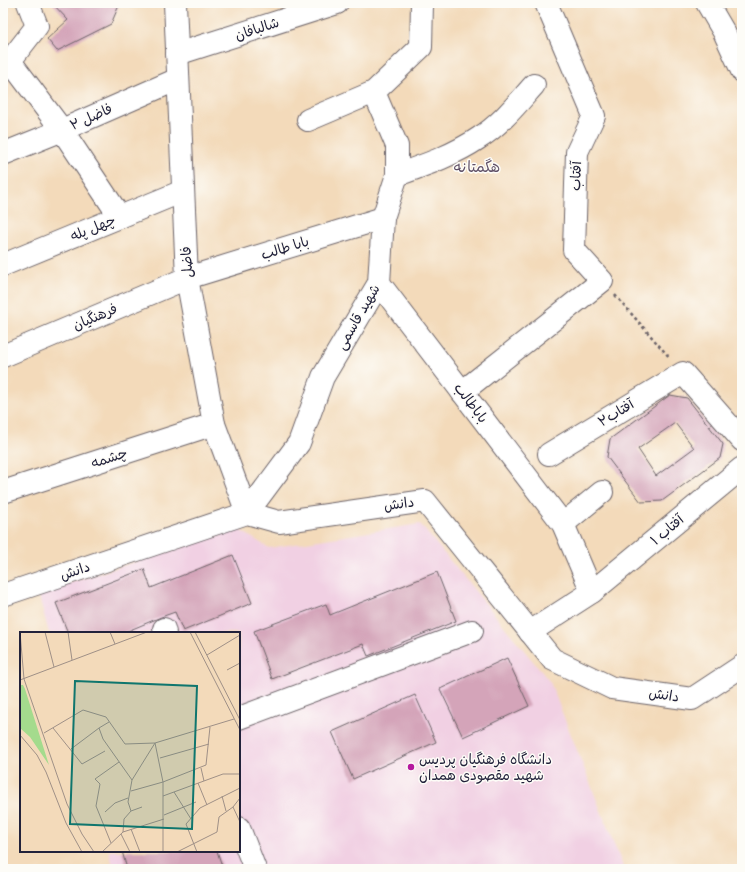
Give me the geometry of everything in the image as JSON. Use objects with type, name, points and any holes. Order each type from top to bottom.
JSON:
[{"type":"street","points":[[28,3],[38,26],[6,66],[62,130],[120,217]]},
{"type":"street","name":"فاضل","points":[[175,3],[187,278],[214,424],[247,514]]},
{"type":"street","name":"شالبافان","points":[[177,54],[337,3]]},
{"type":"street","points":[[308,120],[374,92],[420,47],[422,3]]},
{"type":"street","name":"آفتاب","points":[[546,3],[594,116],[577,152],[574,250],[602,281]]},
{"type":"street","points":[[707,3],[724,32],[742,71]]},
{"type":"street","name":"فاضل ۲","points":[[3,154],[178,79]]},
{"type":"street","points":[[397,175],[439,160],[479,138],[507,115],[534,85]]},
{"type":"street","name":"شهید قاسمی","points":[[247,514],[299,443],[323,377],[379,283],[383,218],[397,175],[398,146],[374,92]]},
{"type":"street","name":"چهل پله","points":[[3,265],[183,191]]},
{"type":"street","name":"بابا طالب","points":[[187,278],[383,218]]},
{"type":"street","name":"فرهنگیان","points":[[3,356],[187,278]]},
{"type":"street","points":[[462,392],[602,281]]},
{"type":"street","name":"باباطالب","points":[[379,283],[562,524],[592,592]]},
{"type":"street","points":[[683,373],[742,440]]},
{"type":"street","name":"آفتاب۲","points":[[549,454],[683,373]]},
{"type":"street","name":"چشمه","points":[[3,492],[214,424]]},
{"type":"street","name":"آفتاب ۱","points":[[592,592],[742,468]]},
{"type":"street","points":[[562,524],[602,492]]},
{"type":"street","name":"دانش","points":[[3,596],[247,514],[279,522],[425,501],[552,659],[612,688],[692,699],[742,666]]},
{"type":"street","points":[[530,632],[592,592]]},
{"type":"street","points":[[240,718],[472,630]]},
{"type":"street","points":[[240,831],[255,869]]},
{"type":"path","points":[[602,281],[683,373]]},
{"type":"shaded area","name":"دانشگاه فرهنگیان پردیس شهید مقصودی همدان","points":[[420,524],[550,682],[624,869],[114,869],[109,852],[240,852],[240,632],[49,632],[38,593],[238,529],[269,548]]},
{"type":"building","points":[[52,3],[120,3],[111,24],[57,51],[47,39],[68,20]]},
{"type":"building","points":[[670,395],[687,398],[723,444],[720,458],[662,501],[641,502],[607,457],[610,439]],"holes":[[[675,423],[694,448],[656,476],[638,449]]]},
{"type":"building","points":[[233,555],[252,603],[183,631],[175,612],[125,632],[68,632],[56,603],[144,569],[151,588]]},
{"type":"building","points":[[437,572],[456,621],[368,656],[363,644],[272,679],[254,631],[326,604],[330,615]]},
{"type":"building","points":[[507,658],[529,706],[463,737],[440,689]]},
{"type":"building","points":[[415,695],[436,742],[353,779],[332,732]]},
{"type":"building","points":[[122,852],[217,852],[223,869],[127,869]]},
{"type":"place","name":"دانشگاه فرهنگیان پردیس شهید مقصودی همدان","points":[[411,767]]},
{"type":"district","name":"هگمتانه","points":[[477,167]]}]
